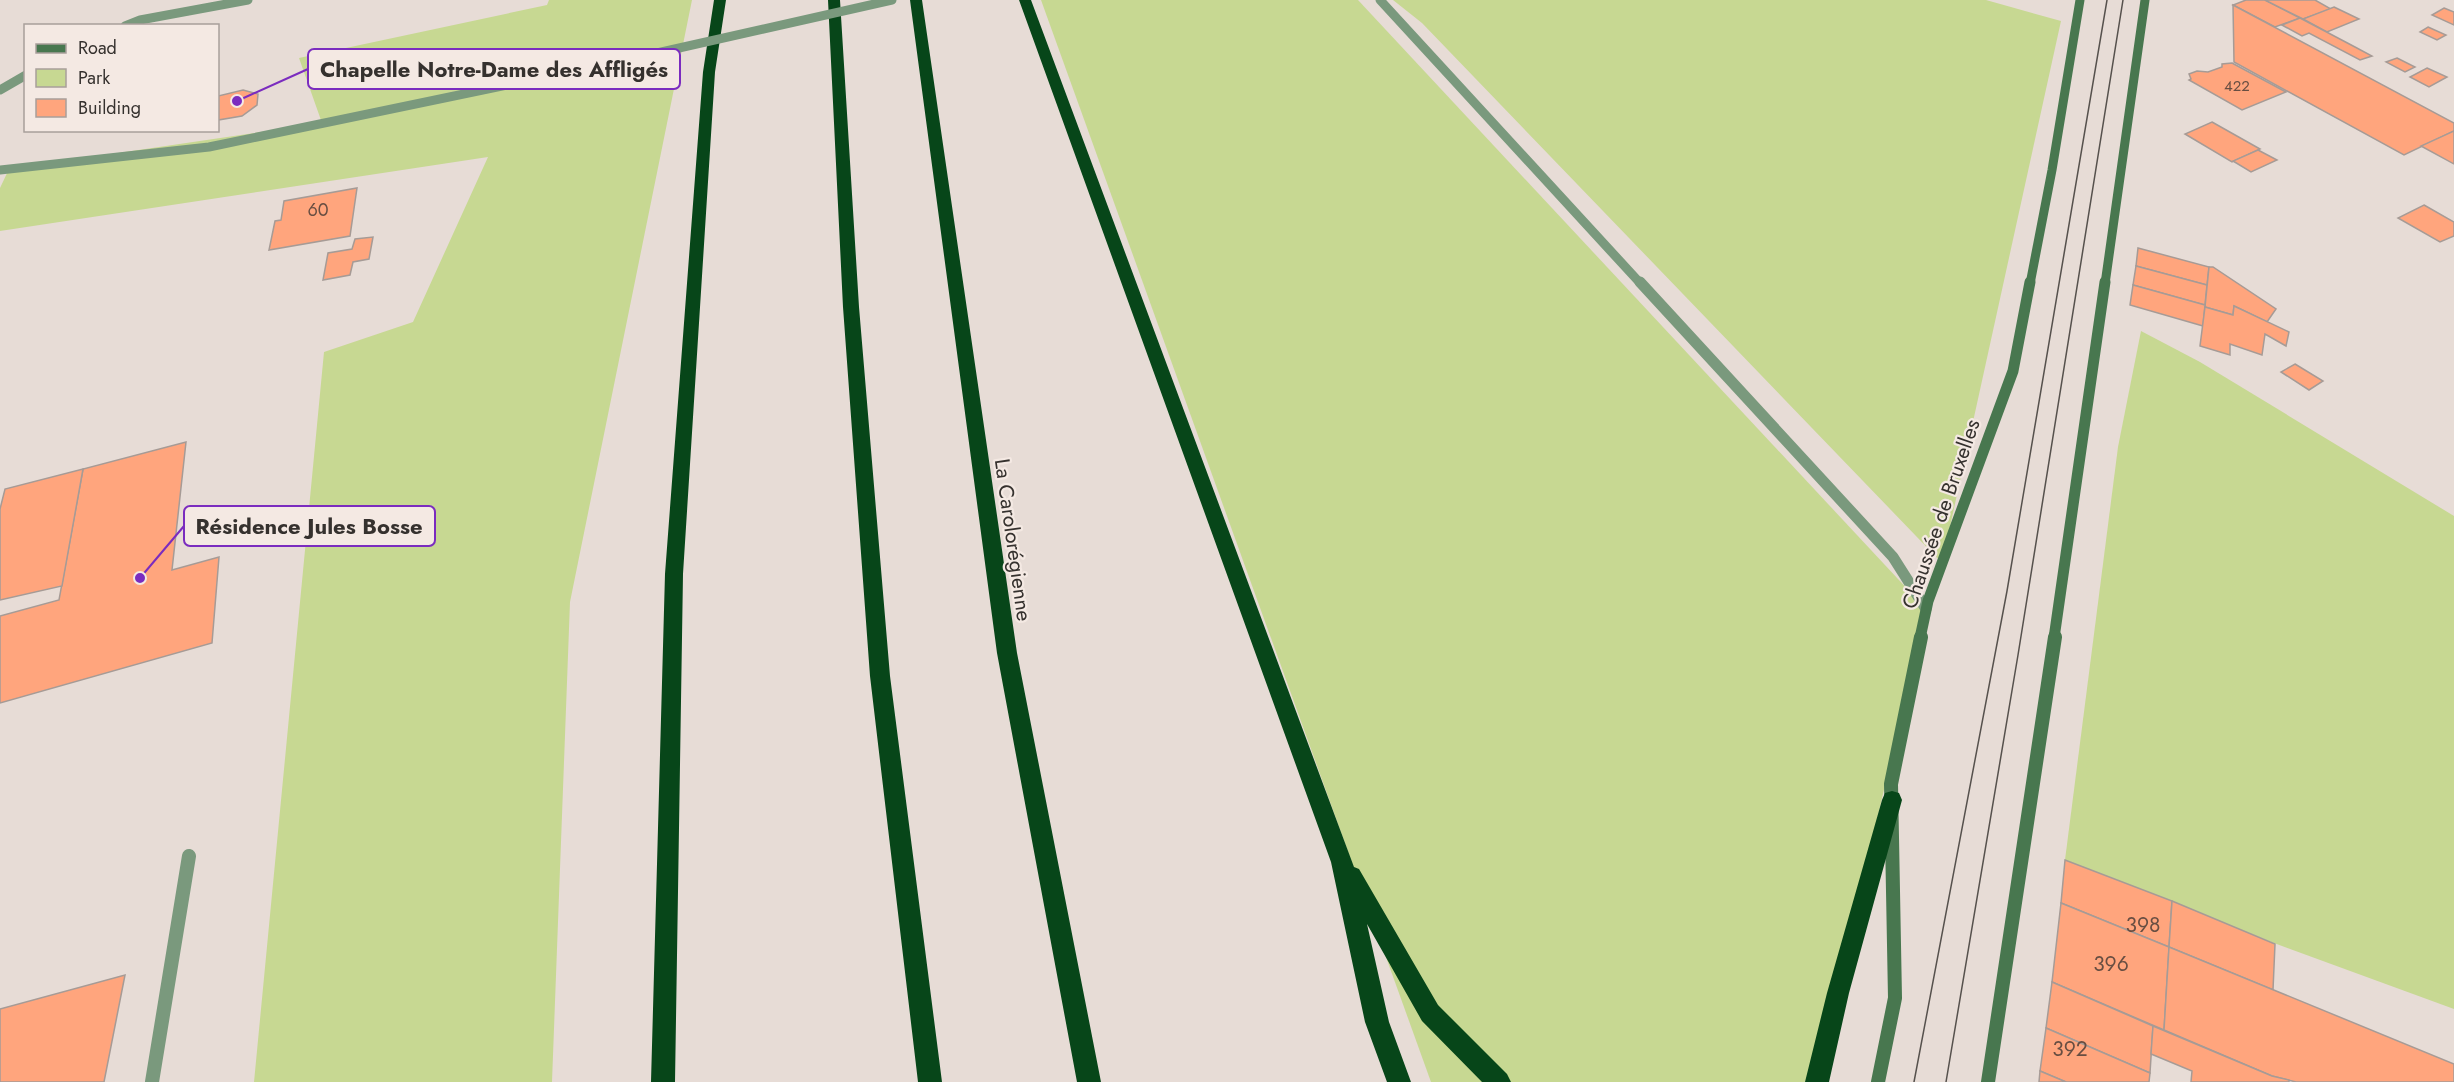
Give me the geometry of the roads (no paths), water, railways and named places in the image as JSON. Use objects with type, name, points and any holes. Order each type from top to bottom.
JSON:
[{"type":"highway","points":[[663,1082],[674,574],[709,72],[720,0]]},
{"type":"highway","points":[[834,0],[851,307],[880,676],[930,1082]]},
{"type":"highway","name":"La Carolorégienne","points":[[916,0],[1007,653],[1089,1082]]},
{"type":"highway","points":[[1025,0],[1342,862],[1377,1023],[1399,1082]]},
{"type":"highway","points":[[1816,1082],[1838,993],[1892,800]]},
{"type":"highway","points":[[1342,862],[1430,1013],[1499,1082]]},
{"type":"main road","name":"Chaussée de Bruxelles","points":[[1878,1082],[1895,998],[1891,784],[1926,609],[2013,371],[2052,170],[2080,0]]},
{"type":"main road","points":[[1988,1082],[2058,616],[2145,0]]},
{"type":"street","points":[[130,24],[140,20],[248,0]]},
{"type":"street","points":[[0,170],[209,147],[608,64],[892,0]]},
{"type":"street","points":[[1380,0],[1893,557],[1926,609]]},
{"type":"street","points":[[0,90],[24,76]]},
{"type":"street","points":[[152,1082],[189,856]]},
{"type":"tram line","points":[[1914,1082],[2007,591],[2107,0]]},
{"type":"tram line","points":[[1946,1082],[2018,655],[2123,0]]},
{"type":"place","name":"Chapelle Notre-Dame des Affligés","points":[[237,101]]},
{"type":"place","name":"Résidence Jules Bosse","points":[[140,578]]}]
